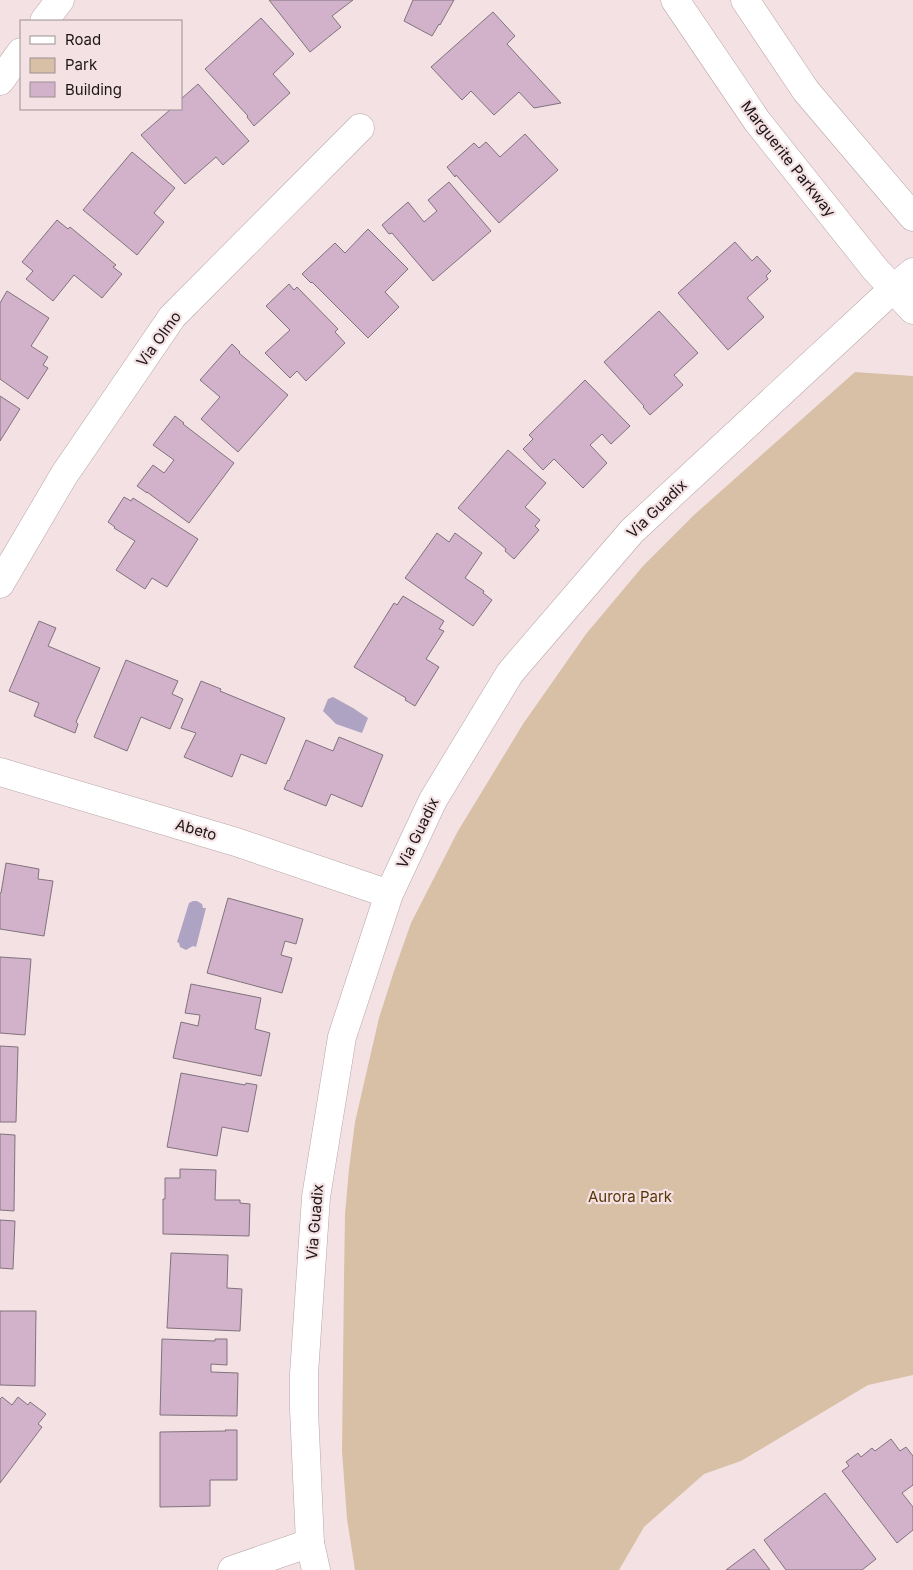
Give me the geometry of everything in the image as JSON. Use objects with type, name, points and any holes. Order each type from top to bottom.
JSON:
[{"type":"street","points":[[45,20],[60,0]]},
{"type":"street","name":"Marguerite Parkway","points":[[675,0],[757,121],[875,269],[903,280],[913,310]]},
{"type":"street","points":[[745,0],[806,91],[913,217]]},
{"type":"street","points":[[0,81],[20,53]]},
{"type":"street","name":"Via Olmo","points":[[0,584],[64,475],[172,317],[360,128]]},
{"type":"street","name":"Via Guadix","points":[[316,1570],[310,1543],[304,1374],[316,1197],[342,1037],[389,894],[433,800],[510,673],[632,531],[903,280]]},
{"type":"street","name":"Abeto","points":[[0,772],[236,842],[389,894]]},
{"type":"street","points":[[232,1570],[310,1543]]},
{"type":"green space","name":"Aurora Park","points":[[855,372],[913,376],[913,1375],[868,1385],[741,1461],[704,1474],[644,1527],[619,1570],[355,1570],[347,1519],[342,1451],[345,1214],[355,1122],[379,1018],[411,923],[458,831],[523,724],[586,634],[643,566],[694,515]]},
{"type":"shaded area","points":[[333,697],[368,718],[362,733],[336,724],[323,711],[328,699]]},
{"type":"shaded area","points":[[197,901],[202,904],[203,908],[206,908],[196,947],[193,946],[186,950],[180,947],[177,942],[189,903]]},
{"type":"building","points":[[269,0],[353,0],[332,16],[341,27],[310,52]]},
{"type":"building","points":[[413,0],[454,0],[432,36],[404,21]]},
{"type":"building","points":[[493,12],[515,36],[507,44],[561,103],[534,108],[519,92],[494,115],[471,91],[462,100],[431,67]]},
{"type":"building","points":[[261,18],[294,54],[273,74],[290,93],[254,126],[248,116],[205,69]]},
{"type":"building","points":[[198,84],[249,141],[223,165],[216,157],[185,184],[141,135],[170,110],[182,110],[182,98]]},
{"type":"building","points":[[525,134],[558,170],[499,223],[447,167],[474,143],[479,148],[486,142],[500,157]]},
{"type":"building","points":[[132,152],[175,188],[154,213],[164,222],[137,255],[83,210]]},
{"type":"building","points":[[449,182],[491,231],[433,281],[392,233],[389,234],[382,225],[408,202],[424,222],[437,211],[428,200]]},
{"type":"building","points":[[57,220],[68,229],[70,227],[116,265],[113,267],[122,274],[102,298],[74,275],[53,301],[26,279],[33,271],[22,262]]},
{"type":"building","points":[[368,229],[408,269],[385,292],[399,307],[368,338],[302,274],[335,243],[345,253]]},
{"type":"building","points":[[735,242],[752,261],[757,256],[771,271],[766,276],[768,279],[747,298],[764,317],[728,350],[678,293]]},
{"type":"building","points":[[289,284],[294,290],[297,287],[338,329],[335,332],[345,343],[306,381],[297,371],[290,378],[265,353],[290,330],[266,306]]},
{"type":"building","points":[[7,291],[49,318],[31,346],[48,357],[43,365],[48,368],[28,399],[0,379],[0,303]]},
{"type":"building","points":[[659,311],[698,353],[674,375],[683,385],[650,415],[604,362]]},
{"type":"building","points":[[232,344],[239,353],[288,395],[238,452],[201,419],[220,397],[200,380]]},
{"type":"building","points":[[585,380],[630,426],[611,444],[602,434],[590,445],[607,463],[583,488],[554,459],[543,470],[523,449],[533,439],[529,435]]},
{"type":"building","points":[[0,396],[20,409],[0,441]]},
{"type":"building","points":[[175,416],[234,463],[189,523],[137,486],[153,465],[164,473],[174,460],[153,445]]},
{"type":"building","points":[[508,450],[546,483],[525,507],[540,520],[535,526],[539,530],[514,559],[505,551],[506,549],[458,508]]},
{"type":"building","points":[[124,497],[131,501],[133,498],[198,539],[167,587],[152,578],[145,589],[116,570],[135,541],[108,522]]},
{"type":"building","points":[[437,533],[449,542],[455,533],[482,553],[465,578],[484,591],[483,593],[492,600],[473,626],[405,578]]},
{"type":"building","points":[[403,596],[444,621],[439,629],[444,631],[426,659],[439,667],[415,706],[405,700],[406,698],[354,667],[394,603],[397,605]]},
{"type":"building","points":[[39,621],[56,628],[48,646],[100,668],[76,722],[78,724],[75,733],[34,716],[39,703],[9,691]]},
{"type":"building","points":[[126,660],[178,681],[172,694],[183,699],[170,729],[141,717],[127,751],[94,737]]},
{"type":"building","points":[[201,681],[285,718],[266,764],[241,754],[232,777],[184,757],[196,733],[181,728]]},
{"type":"building","points":[[339,737],[383,755],[362,807],[331,794],[326,806],[284,789],[306,740],[333,751]]},
{"type":"building","points":[[6,863],[39,869],[38,879],[53,881],[44,936],[0,929],[0,893]]},
{"type":"building","points":[[228,898],[303,919],[296,944],[285,941],[281,955],[292,958],[282,993],[207,973]]},
{"type":"building","points":[[0,957],[31,959],[25,1035],[0,1033]]},
{"type":"building","points":[[191,984],[261,998],[255,1029],[270,1033],[261,1076],[173,1058],[181,1022],[198,1026],[200,1015],[185,1013]]},
{"type":"building","points":[[0,1046],[18,1047],[16,1122],[0,1122]]},
{"type":"building","points":[[181,1073],[245,1085],[246,1083],[257,1085],[248,1132],[222,1127],[217,1156],[167,1147]]},
{"type":"building","points":[[0,1134],[15,1135],[14,1211],[0,1210]]},
{"type":"building","points":[[180,1169],[216,1170],[215,1200],[240,1200],[240,1203],[250,1204],[249,1236],[163,1234],[165,1178],[180,1178]]},
{"type":"building","points":[[0,1220],[15,1221],[13,1269],[0,1268]]},
{"type":"building","points":[[171,1253],[228,1255],[227,1288],[242,1289],[240,1331],[167,1328]]},
{"type":"building","points":[[0,1311],[36,1311],[35,1386],[0,1385]]},
{"type":"building","points":[[162,1339],[215,1341],[215,1339],[227,1339],[227,1365],[211,1364],[211,1372],[238,1373],[237,1416],[160,1415]]},
{"type":"building","points":[[2,1397],[12,1405],[18,1397],[28,1405],[30,1402],[46,1414],[38,1424],[42,1427],[0,1483],[0,1399]]},
{"type":"building","points":[[237,1430],[237,1480],[210,1480],[210,1506],[160,1507],[160,1432]]},
{"type":"building","points":[[891,1439],[900,1451],[906,1447],[913,1456],[913,1485],[902,1493],[913,1507],[913,1530],[897,1543],[842,1471],[849,1466],[846,1462],[858,1453],[861,1457],[872,1448],[875,1451]]},
{"type":"building","points":[[825,1493],[876,1559],[862,1570],[786,1570],[764,1540]]},
{"type":"building","points":[[754,1549],[770,1570],[726,1570]]}]
